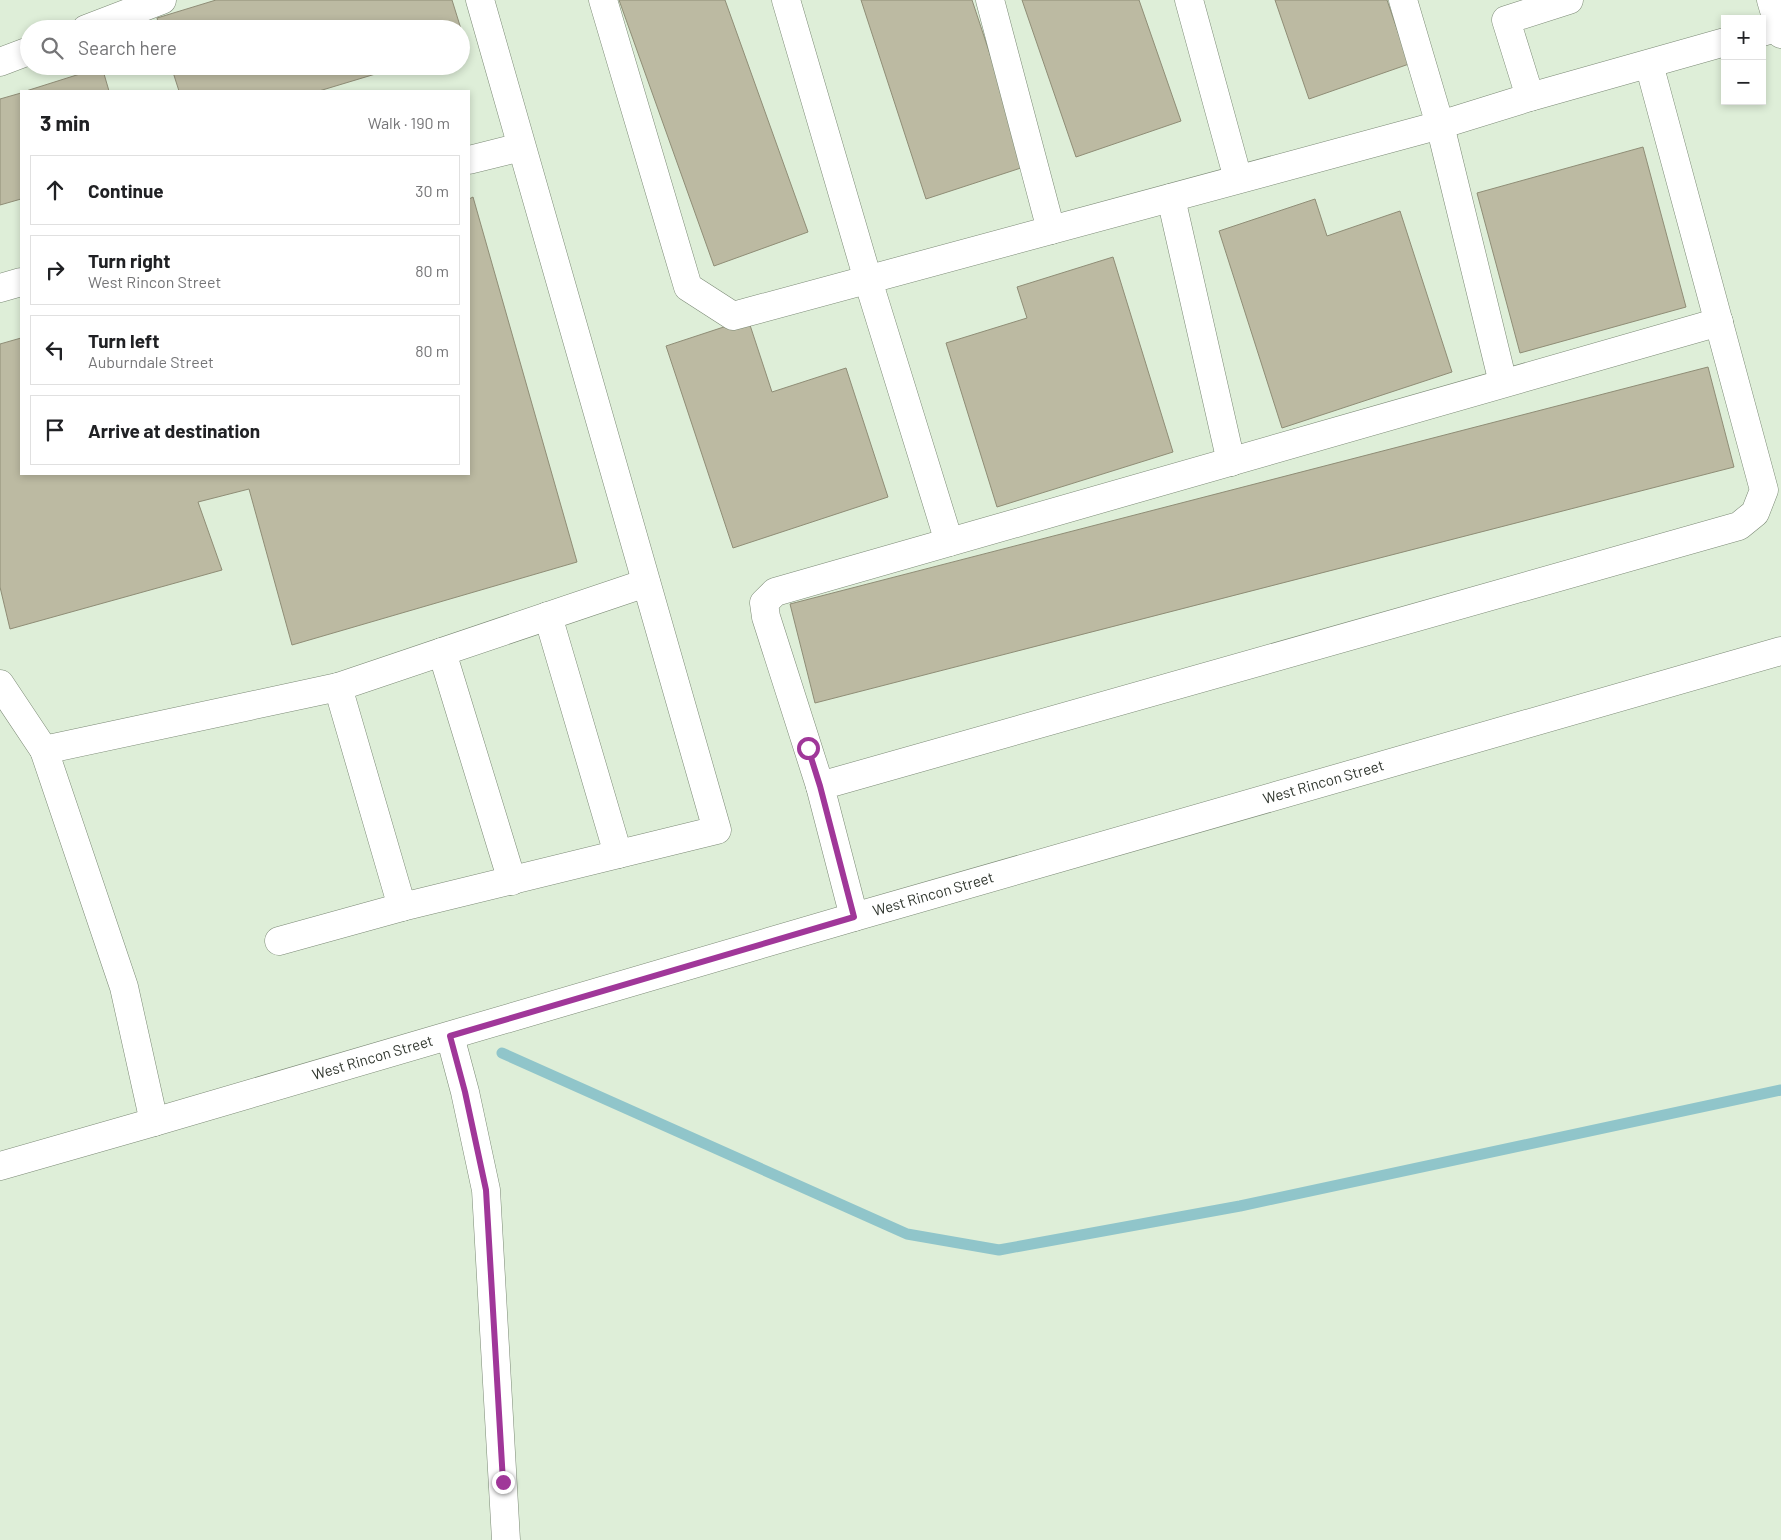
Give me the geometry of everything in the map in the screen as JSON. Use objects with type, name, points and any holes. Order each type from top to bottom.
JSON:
[{"type":"main road","points":[[110,20],[162,0]]},
{"type":"main road","points":[[279,941],[402,907],[717,830],[480,0]]},
{"type":"main road","points":[[603,0],[688,286],[733,316],[1440,125],[1530,97],[1721,43]]},
{"type":"main road","points":[[786,0],[868,280],[949,542]]},
{"type":"main road","points":[[990,0],[1051,230]]},
{"type":"main road","points":[[1189,0],[1238,179]]},
{"type":"main road","points":[[1403,0],[1440,125],[1504,383]]},
{"type":"main road","points":[[1530,97],[1506,20],[1569,0]]},
{"type":"main road","points":[[1771,0],[1774,31]]},
{"type":"main road","points":[[0,62],[20,54]]},
{"type":"main road","points":[[820,786],[1739,526],[1755,513],[1764,490],[1649,64]]},
{"type":"main road","points":[[470,160],[521,147]]},
{"type":"main road","points":[[1171,198],[1231,462]]},
{"type":"main road","points":[[0,288],[20,282]]},
{"type":"main road","points":[[854,917],[820,786],[766,617],[764,603],[775,592],[1719,322]]},
{"type":"main road","points":[[44,750],[338,687],[646,583]]},
{"type":"main road","points":[[548,616],[618,854]]},
{"type":"main road","name":"West Rincon Street","points":[[0,1166],[854,917],[1781,651]]},
{"type":"main road","points":[[442,652],[512,881]]},
{"type":"main road","points":[[0,684],[44,750],[124,987],[154,1122]]},
{"type":"main road","points":[[338,687],[402,907]]},
{"type":"main road","points":[[450,1036],[463,1084],[486,1190],[506,1540]]},
{"type":"building","points":[[216,0],[452,0],[458,20],[158,20],[157,18]]},
{"type":"building","points":[[619,0],[725,0],[808,232],[714,266]]},
{"type":"building","points":[[861,0],[972,0],[1027,166],[926,199]]},
{"type":"building","points":[[1022,0],[1139,0],[1181,121],[1076,157]]},
{"type":"building","points":[[1275,0],[1387,0],[1409,64],[1309,99]]},
{"type":"building","points":[[77,75],[104,75],[109,90],[29,90]]},
{"type":"building","points":[[174,75],[372,75],[322,90],[179,90]]},
{"type":"building","points":[[20,93],[20,199],[0,205],[0,99]]},
{"type":"building","points":[[1643,147],[1686,307],[1520,353],[1477,193]]},
{"type":"building","points":[[473,197],[577,562],[292,645],[249,489],[198,502],[222,570],[10,629],[0,587],[0,344],[20,338],[20,475],[470,475],[470,198]]},
{"type":"building","points":[[1315,199],[1327,236],[1400,211],[1452,372],[1282,428],[1219,231]]},
{"type":"building","points":[[1113,257],[1173,452],[997,507],[946,343],[1027,318],[1017,287]]},
{"type":"building","points":[[748,319],[772,392],[846,368],[888,497],[733,548],[666,346]]},
{"type":"building","points":[[1708,367],[1734,467],[815,703],[790,604]]},
{"type":"waterway","points":[[502,1053],[907,1234],[999,1250],[1240,1206],[1781,1090]]},
{"type":"route","points":[[503,1482],[486,1190],[465,1092],[450,1036],[854,917],[820,786],[808,748]]}]
